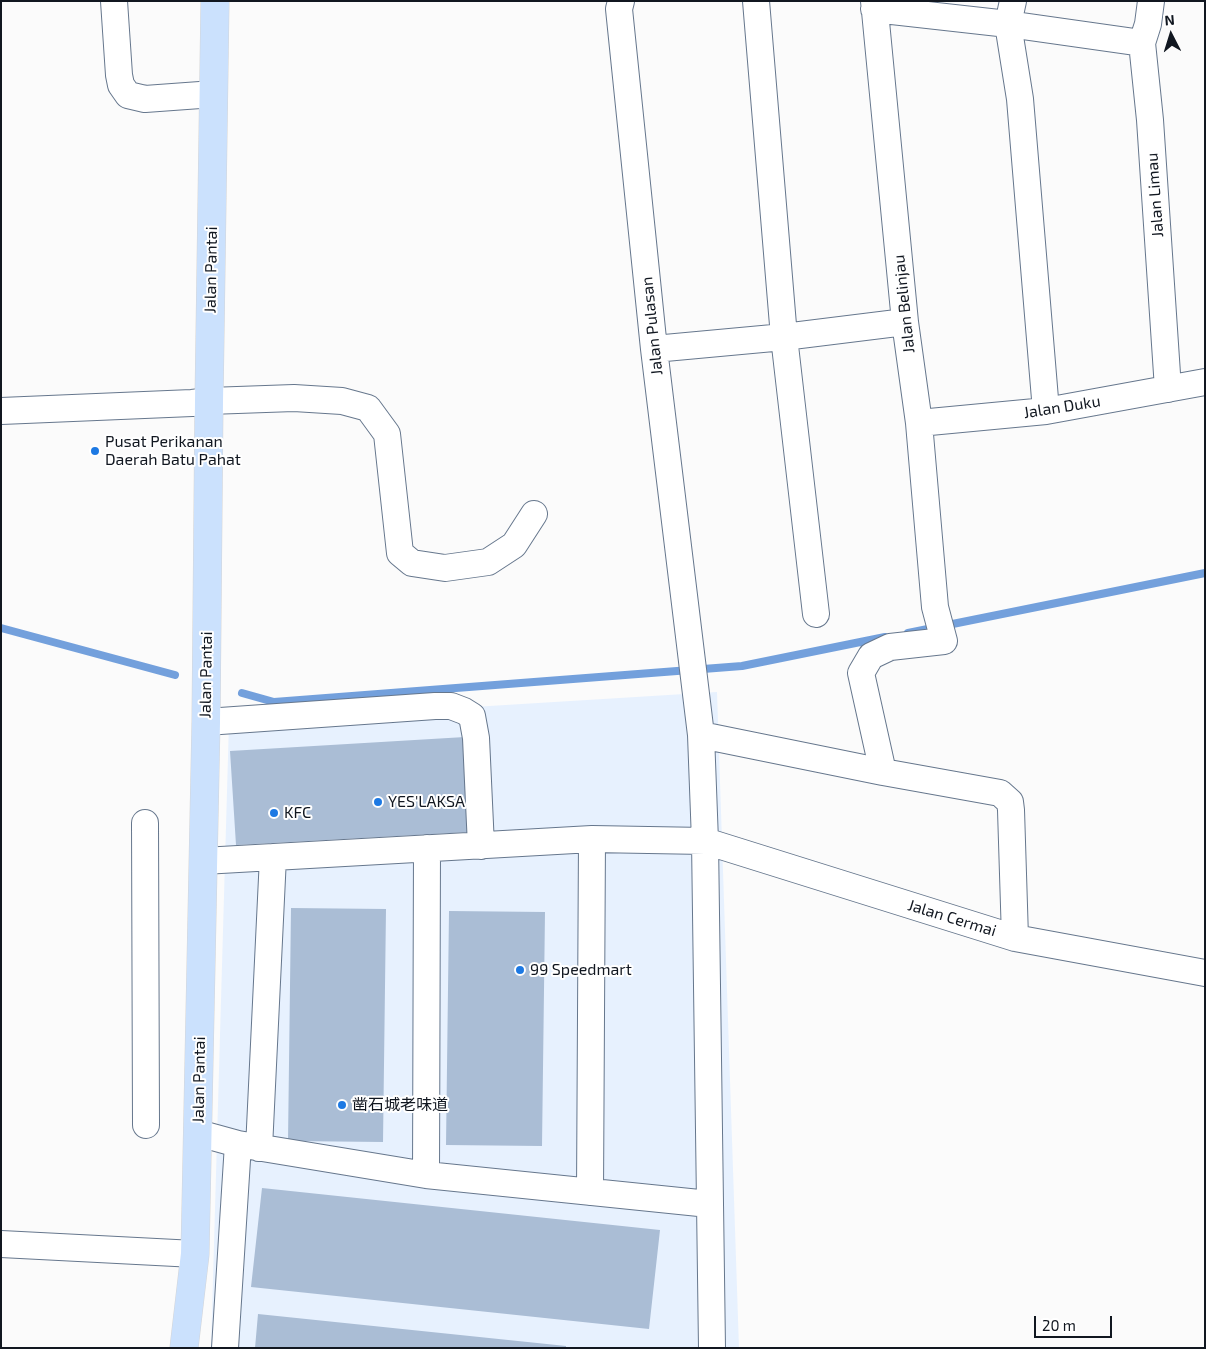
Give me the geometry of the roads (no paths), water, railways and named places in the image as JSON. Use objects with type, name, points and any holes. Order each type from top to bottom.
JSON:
[{"type":"main road","name":"Jalan Pantai","points":[[184,1348],[195,1254],[198,1133],[206,722],[200,402],[214,94],[215,1]]},
{"type":"street","points":[[114,1],[119,76],[121,85],[128,95],[145,99],[214,94]]},
{"type":"street","name":"Jalan Pulasan","points":[[621,1],[619,9],[654,349],[701,735],[705,841],[712,1348]]},
{"type":"street","points":[[756,1],[784,337],[816,614]]},
{"type":"street","name":"Jalan Limau","points":[[1151,1],[1148,24],[1142,43],[1150,120],[1168,389]]},
{"type":"street","points":[[874,5],[1011,13],[1142,43]]},
{"type":"street","name":"Jalan Belinjau","points":[[874,5],[905,322],[919,423],[935,608],[944,641],[890,647],[871,656],[861,673],[883,772]]},
{"type":"street","points":[[1011,13],[1046,411]]},
{"type":"street","points":[[654,349],[784,337],[905,322]]},
{"type":"street","name":"Jalan Duku","points":[[919,423],[1046,411],[1205,382]]},
{"type":"street","points":[[1,411],[294,398],[342,401],[368,408],[387,434],[400,553],[412,563],[445,568],[488,562],[514,545],[534,514]]},
{"type":"street","points":[[206,722],[435,706],[451,706],[464,711],[472,716],[476,738],[481,846]]},
{"type":"street","points":[[701,735],[883,772],[1000,793],[1010,802],[1015,938]]},
{"type":"street","points":[[145,823],[146,1125]]},
{"type":"street","points":[[590,1192],[592,840]]},
{"type":"street","name":"Jalan Cermai","points":[[203,861],[592,840],[705,841],[1015,938],[1205,973]]},
{"type":"street","points":[[426,1175],[427,848]]},
{"type":"street","points":[[225,1348],[249,1146],[273,857]]},
{"type":"street","points":[[198,1133],[249,1146],[426,1175],[710,1204]]},
{"type":"street","points":[[1,1244],[195,1254]]},
{"type":"waterway","points":[[908,633],[1205,573]]},
{"type":"waterway","points":[[1,628],[175,675]]},
{"type":"waterway","points":[[242,693],[274,702],[742,666],[885,637]]},
{"type":"place","name":"Pusat Perikanan Daerah Batu Pahat","points":[[95,451]]},
{"type":"place","name":"YES'LAKSA","points":[[378,802]]},
{"type":"place","name":"KFC","points":[[274,813]]},
{"type":"place","name":"99 Speedmart","points":[[520,970]]},
{"type":"place","name":"凿石城老味道","points":[[342,1105]]}]
